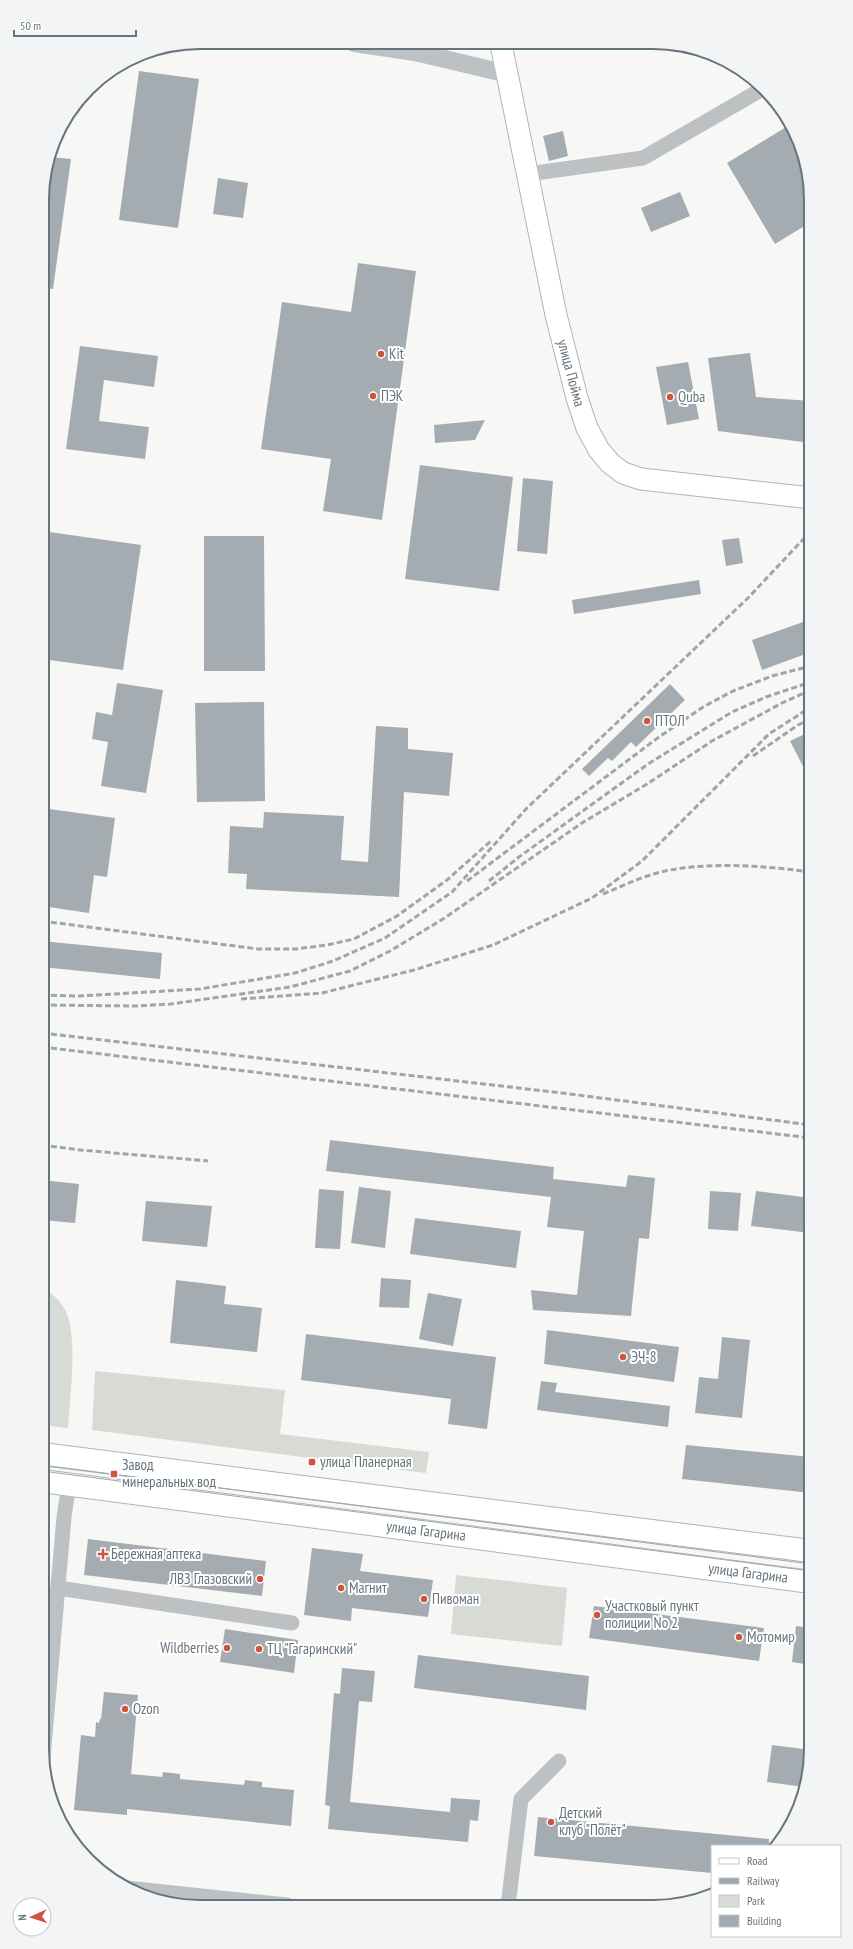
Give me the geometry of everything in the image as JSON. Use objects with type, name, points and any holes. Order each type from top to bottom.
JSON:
[{"type":"main road","name":"улица Пойма","points":[[502,49],[567,363],[587,428],[599,450],[610,463],[623,473],[641,479],[804,497]]},
{"type":"main road","name":"улица Гагарина","points":[[49,1455],[804,1550]]},
{"type":"main road","points":[[69,1484],[72,1458]]},
{"type":"main road","name":"улица Гагарина","points":[[49,1482],[804,1581]]},
{"type":"street","points":[[395,49],[415,52],[508,74]]},
{"type":"street","points":[[528,174],[643,158],[758,91]]},
{"type":"street","points":[[49,1652],[52,1599],[69,1484]]},
{"type":"street","points":[[52,1599],[292,1623]]},
{"type":"street","points":[[509,1900],[521,1799],[559,1761]]},
{"type":"street","points":[[145,1890],[240,1900]]},
{"type":"green space","points":[[49,1292],[64,1307],[71,1329],[72,1372],[68,1428],[49,1426]]},
{"type":"green space","points":[[95,1371],[285,1390],[280,1434],[429,1452],[426,1473],[92,1430]]},
{"type":"green space","points":[[456,1575],[567,1588],[562,1646],[451,1634]]},
{"type":"building","points":[[139,71],[199,79],[178,228],[119,220]]},
{"type":"building","points":[[785,128],[793,142],[803,180],[804,226],[775,244],[727,163]]},
{"type":"building","points":[[563,131],[568,156],[549,161],[543,136]]},
{"type":"building","points":[[55,157],[71,159],[53,289],[49,289],[49,190]]},
{"type":"building","points":[[218,178],[248,183],[243,218],[213,214]]},
{"type":"building","points":[[680,192],[690,216],[651,232],[641,208]]},
{"type":"building","points":[[358,263],[416,271],[382,520],[323,511],[331,459],[261,449],[282,302],[351,312]]},
{"type":"building","points":[[80,346],[158,356],[154,387],[104,380],[99,421],[149,427],[145,459],[66,449]]},
{"type":"building","points":[[750,353],[756,397],[804,400],[804,442],[718,431],[708,358]]},
{"type":"building","points":[[688,362],[699,419],[667,425],[656,367]]},
{"type":"building","points":[[485,420],[475,440],[435,443],[434,425]]},
{"type":"building","points":[[420,465],[513,477],[499,591],[405,579]]},
{"type":"building","points":[[523,478],[553,481],[547,554],[517,551]]},
{"type":"building","points":[[49,532],[141,545],[123,670],[49,660]]},
{"type":"building","points":[[204,536],[264,536],[265,671],[204,671]]},
{"type":"building","points":[[739,538],[743,563],[726,566],[722,540]]},
{"type":"building","points":[[699,580],[701,594],[574,614],[572,600]]},
{"type":"building","points":[[804,622],[804,655],[762,670],[752,640]]},
{"type":"building","points":[[117,683],[163,690],[146,793],[101,786],[108,742],[92,739],[96,712],[112,715]]},
{"type":"building","name":"ПТОЛ","points":[[670,684],[685,700],[636,747],[631,742],[612,761],[608,758],[589,776],[582,769]]},
{"type":"building","points":[[264,702],[265,801],[197,802],[195,703]]},
{"type":"building","points":[[376,726],[408,728],[408,749],[453,753],[449,796],[404,792],[399,897],[246,889],[247,874],[228,873],[230,826],[263,828],[264,812],[344,816],[341,860],[368,862]]},
{"type":"building","points":[[804,734],[804,768],[790,741]]},
{"type":"building","points":[[49,809],[115,818],[107,877],[94,875],[89,913],[49,907]]},
{"type":"building","points":[[49,942],[162,953],[160,979],[49,968]]},
{"type":"building","points":[[330,1140],[554,1167],[553,1179],[626,1187],[628,1175],[655,1178],[649,1239],[639,1238],[631,1316],[533,1310],[531,1290],[577,1295],[584,1231],[547,1227],[551,1197],[326,1171]]},
{"type":"building","points":[[49,1181],[79,1184],[75,1223],[49,1221]]},
{"type":"building","points":[[359,1187],[391,1191],[385,1248],[351,1243]]},
{"type":"building","points":[[319,1189],[344,1191],[340,1249],[315,1248]]},
{"type":"building","points":[[710,1191],[741,1193],[738,1231],[708,1229]]},
{"type":"building","points":[[756,1191],[804,1197],[804,1232],[751,1226]]},
{"type":"building","points":[[146,1201],[212,1206],[207,1247],[142,1241]]},
{"type":"building","points":[[415,1218],[521,1231],[516,1268],[410,1254]]},
{"type":"building","points":[[381,1278],[411,1280],[409,1308],[379,1307]]},
{"type":"building","points":[[176,1280],[226,1286],[224,1304],[262,1308],[257,1352],[170,1343]]},
{"type":"building","points":[[428,1293],[462,1299],[453,1346],[419,1339]]},
{"type":"building","name":"ЭЧ-8","points":[[547,1330],[679,1347],[674,1382],[544,1364]]},
{"type":"building","points":[[306,1334],[496,1357],[487,1429],[448,1424],[451,1399],[301,1380]]},
{"type":"building","points":[[722,1337],[750,1340],[742,1418],[695,1413],[699,1377],[718,1379]]},
{"type":"building","points":[[541,1381],[557,1383],[555,1392],[670,1406],[668,1427],[537,1410]]},
{"type":"building","points":[[686,1445],[804,1456],[804,1492],[682,1479]]},
{"type":"building","points":[[88,1539],[266,1561],[262,1596],[84,1575]]},
{"type":"building","points":[[312,1548],[363,1554],[360,1571],[433,1580],[428,1617],[352,1608],[351,1621],[304,1615]]},
{"type":"building","points":[[594,1606],[764,1628],[759,1661],[589,1638]]},
{"type":"building","points":[[796,1626],[804,1627],[804,1664],[792,1662]]},
{"type":"building","name":"ТЦ \"Гагаринский\"","points":[[225,1629],[298,1640],[294,1673],[220,1662]]},
{"type":"building","points":[[418,1655],[589,1676],[586,1710],[414,1688]]},
{"type":"building","points":[[342,1668],[375,1671],[372,1702],[359,1701],[350,1802],[450,1812],[451,1798],[480,1800],[478,1821],[470,1820],[468,1842],[328,1829],[330,1806],[325,1805],[334,1693],[340,1694]]},
{"type":"building","points":[[104,1692],[138,1695],[131,1774],[162,1777],[163,1772],[180,1774],[180,1779],[244,1785],[245,1780],[262,1782],[262,1787],[294,1790],[291,1826],[127,1809],[127,1815],[74,1810],[81,1735],[95,1737],[96,1722],[99,1723],[101,1719]]},
{"type":"building","points":[[772,1745],[804,1749],[803,1769],[799,1786],[767,1782]]},
{"type":"building","points":[[538,1817],[769,1839],[769,1845],[711,1845],[711,1873],[534,1856]]},
{"type":"tram line","points":[[49,1466],[804,1563]]},
{"type":"tram line","points":[[49,1472],[804,1570]]},
{"type":"railway","points":[[49,995],[79,996],[200,989],[295,973],[333,961],[385,938],[452,892],[526,809],[748,598],[804,538]]},
{"type":"railway","points":[[467,881],[659,737],[703,707],[733,691],[772,676],[804,668]]},
{"type":"railway","points":[[489,881],[519,857],[648,764],[732,712],[766,697],[804,684]]},
{"type":"railway","points":[[49,1005],[136,1006],[171,1004],[290,987],[350,971],[390,951],[443,919],[582,823],[647,784],[712,741],[782,703],[804,693]]},
{"type":"railway","points":[[241,999],[322,993],[414,970],[493,945],[592,898],[642,861],[769,734],[804,712]]},
{"type":"railway","points":[[753,756],[804,722]]},
{"type":"railway","points":[[49,922],[258,949],[296,949],[327,945],[354,939],[397,916],[447,880],[492,840]]},
{"type":"railway","points":[[603,894],[653,874],[687,868],[705,866],[740,866],[804,871]]},
{"type":"railway","points":[[49,1034],[562,1093],[804,1124]]},
{"type":"railway","points":[[49,1048],[804,1137]]},
{"type":"railway","points":[[49,1146],[208,1161]]},
{"type":"place","name":"Kit","points":[[381,354]]},
{"type":"place","name":"ПЭК","points":[[373,396]]},
{"type":"place","name":"Quba","points":[[670,397]]},
{"type":"place","name":"ПТОЛ","points":[[647,721]]},
{"type":"place","name":"ЭЧ-8","points":[[623,1357]]},
{"type":"place","name":"улица Планерная","points":[[312,1462]]},
{"type":"place","name":"Завод минеральных вод","points":[[114,1474]]},
{"type":"place","name":"Бережная аптека","points":[[103,1554]]},
{"type":"place","name":"ЛВЗ Глазовский","points":[[260,1579]]},
{"type":"place","name":"Магнит","points":[[341,1588]]},
{"type":"place","name":"Пивоман","points":[[424,1599]]},
{"type":"place","name":"Участковый пункт полиции No 2","points":[[597,1615]]},
{"type":"place","name":"Мотомир","points":[[739,1637]]},
{"type":"place","name":"Wildberries","points":[[227,1648]]},
{"type":"place","name":"ТЦ \"Гагаринский\"","points":[[259,1649]]},
{"type":"place","name":"Ozon","points":[[125,1709]]},
{"type":"place","name":"Детский клуб \"Полёт\"","points":[[551,1822]]}]
